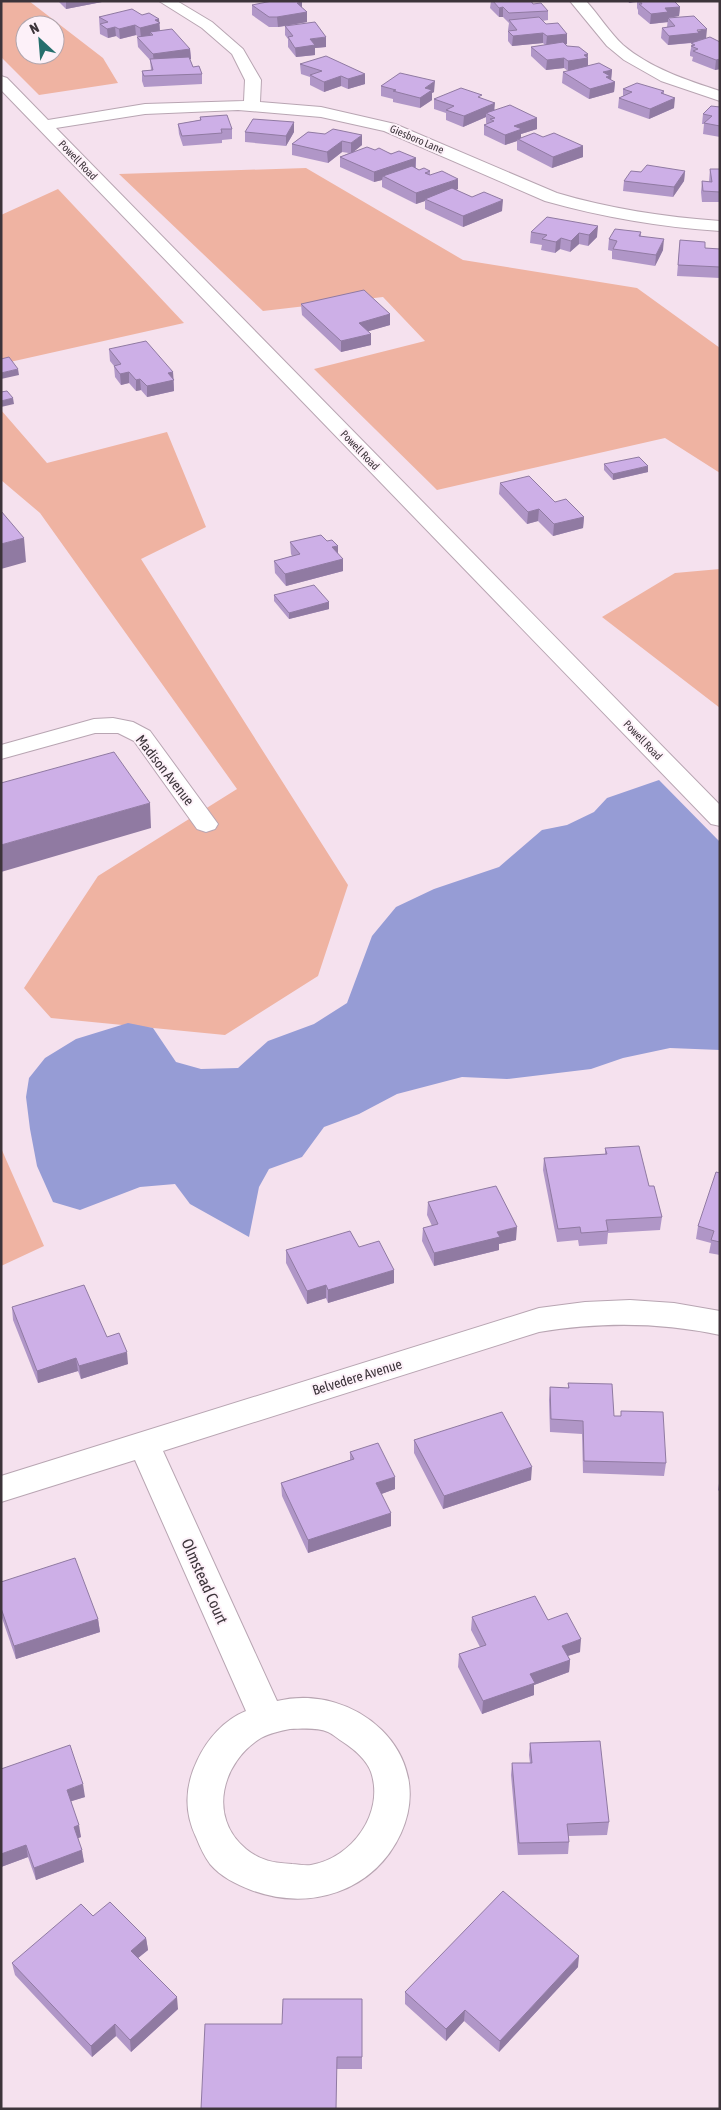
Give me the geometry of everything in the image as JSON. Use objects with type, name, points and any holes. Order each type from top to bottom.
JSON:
[{"type":"street","points":[[166,1],[207,24],[238,52],[253,80],[252,106]]},
{"type":"street","points":[[577,1],[617,46],[634,60],[676,82],[720,96]]},
{"type":"street","name":"Powell Road","points":[[1,81],[720,819]]},
{"type":"street","name":"Giesboro Lane","points":[[44,125],[145,110],[238,105],[321,112],[389,127],[551,197],[578,205],[644,218],[720,226]]},
{"type":"street","name":"Madison Avenue","points":[[1,752],[94,726],[106,725],[128,728],[142,736],[206,824]]},
{"type":"street","name":"Belvedere Avenue","points":[[1,1489],[539,1320],[577,1314],[616,1311],[656,1312],[696,1317],[720,1323]]},
{"type":"street","name":"Olmstead Court","points":[[144,1444],[266,1718]]},
{"type":"street","points":[[290,1713],[314,1713],[337,1719],[358,1730],[375,1746],[387,1765],[393,1786],[392,1808],[386,1830],[373,1849],[354,1866],[333,1877],[308,1883],[291,1883],[258,1877],[237,1864],[220,1847],[209,1827],[204,1805],[206,1783],[214,1762],[227,1744],[245,1729],[266,1718],[290,1713]]},
{"type":"shaded area","points":[[1,1],[29,1],[47,15],[15,15],[15,65],[65,65],[65,29],[103,58],[118,83],[39,95],[1,57]]},
{"type":"shaded area","points":[[306,168],[463,260],[637,288],[720,348],[720,473],[665,438],[437,490],[314,369],[425,341],[383,297],[263,311],[119,174]]},
{"type":"shaded area","points":[[58,189],[184,323],[1,364],[1,215]]},
{"type":"shaded area","points":[[1,410],[47,463],[167,432],[206,527],[141,559],[348,885],[318,976],[225,1035],[51,1018],[24,988],[98,876],[237,789],[40,513],[1,480]]},
{"type":"shaded area","points":[[720,569],[720,708],[602,617],[675,573]]},
{"type":"shaded area","points":[[1,1148],[44,1246],[1,1266]]},
{"type":"water","points":[[659,780],[720,842],[720,1050],[670,1048],[623,1058],[591,1069],[507,1079],[462,1077],[397,1094],[359,1114],[324,1127],[302,1157],[269,1169],[259,1187],[249,1237],[190,1204],[175,1184],[140,1187],[80,1210],[53,1202],[37,1166],[26,1097],[29,1078],[45,1058],[76,1039],[128,1023],[153,1028],[176,1062],[201,1069],[238,1068],[268,1041],[314,1024],[347,1003],[372,936],[396,907],[434,889],[499,867],[542,830],[567,825],[594,812],[607,798]]},
{"type":"building","points":[[272,1],[301,1],[297,3],[307,12],[269,17],[252,5]]},
{"type":"building","points":[[493,1],[531,1],[533,4],[541,3],[548,11],[509,13],[503,7],[499,8]]},
{"type":"building","points":[[640,1],[674,1],[680,7],[665,8],[668,12],[651,14],[639,4],[642,4]]},
{"type":"building","points":[[132,9],[142,15],[149,13],[159,19],[155,20],[160,23],[140,28],[135,25],[119,29],[115,27],[107,29],[100,24],[108,22],[99,17]]},
{"type":"building","points":[[694,16],[707,29],[697,30],[699,33],[669,36],[662,28],[675,26],[668,18]]},
{"type":"building","points":[[539,17],[546,24],[558,23],[567,34],[547,36],[543,33],[513,36],[508,31],[517,30],[509,20]]},
{"type":"building","points":[[315,22],[326,37],[310,39],[315,45],[295,48],[288,37],[293,36],[285,26]]},
{"type":"building","points":[[172,29],[190,49],[153,54],[137,37],[153,35],[150,32]]},
{"type":"building","points":[[710,37],[720,42],[720,59],[716,60],[693,51],[698,49],[691,46],[695,45],[691,43]]},
{"type":"building","points":[[563,42],[567,46],[579,47],[588,54],[584,55],[588,58],[568,61],[564,58],[547,60],[531,47]]},
{"type":"building","points":[[326,56],[365,74],[348,79],[341,76],[324,82],[310,75],[322,71],[300,64]]},
{"type":"building","points":[[189,57],[193,67],[199,66],[202,74],[144,76],[142,71],[153,70],[150,59]]},
{"type":"building","points":[[599,63],[612,70],[603,72],[610,76],[606,77],[615,82],[590,89],[563,72]]},
{"type":"building","points":[[400,73],[435,81],[425,88],[432,90],[420,98],[381,86]]},
{"type":"building","points":[[637,83],[664,91],[661,93],[675,98],[650,109],[619,98],[632,92],[623,89]]},
{"type":"building","points":[[461,88],[482,95],[478,97],[495,103],[464,116],[446,110],[454,106],[434,99]]},
{"type":"building","points":[[510,105],[537,118],[514,126],[522,129],[505,135],[484,125],[494,121],[490,119],[495,118],[486,113]]},
{"type":"building","points":[[711,106],[720,107],[720,126],[704,123],[712,116],[703,114]]},
{"type":"building","points":[[227,115],[232,129],[221,129],[222,133],[182,136],[178,124],[201,120],[200,117]]},
{"type":"building","points":[[253,119],[294,122],[286,136],[245,132]]},
{"type":"building","points":[[333,129],[362,135],[351,143],[342,141],[327,152],[292,144],[308,132],[325,134]]},
{"type":"building","points":[[534,133],[543,137],[554,133],[583,146],[553,157],[518,139]]},
{"type":"building","points":[[367,147],[375,150],[379,148],[391,154],[399,151],[416,158],[374,172],[340,157]]},
{"type":"building","points":[[647,165],[685,171],[674,187],[624,181],[631,171],[641,172]]},
{"type":"building","points":[[412,166],[419,170],[424,168],[430,171],[425,173],[430,175],[442,171],[458,179],[416,193],[383,176]]},
{"type":"building","points":[[710,169],[720,169],[720,192],[703,191],[702,181],[712,182]]},
{"type":"building","points":[[452,188],[472,197],[484,192],[503,200],[463,216],[425,199]]},
{"type":"building","points":[[547,217],[598,226],[589,235],[579,233],[571,241],[561,238],[556,242],[542,239],[547,235],[531,232]]},
{"type":"building","points":[[615,229],[641,232],[639,236],[664,239],[656,255],[613,249],[617,241],[609,239]]},
{"type":"building","points":[[680,240],[705,242],[705,248],[720,249],[720,267],[678,265]]},
{"type":"building","points":[[364,290],[390,314],[359,323],[371,334],[341,341],[301,304]]},
{"type":"building","points":[[146,341],[173,372],[168,373],[174,380],[147,386],[140,379],[136,380],[129,372],[120,374],[114,366],[121,364],[109,349]]},
{"type":"building","points":[[9,357],[18,369],[1,373],[1,359]]},
{"type":"building","points":[[7,391],[13,398],[1,401],[1,392]]},
{"type":"building","points":[[639,457],[648,466],[613,474],[604,464]]},
{"type":"building","points":[[529,476],[555,502],[566,499],[584,517],[554,524],[539,509],[528,512],[500,483]]},
{"type":"building","points":[[1,511],[24,538],[1,544]]},
{"type":"building","points":[[321,535],[327,541],[332,540],[338,546],[332,547],[343,559],[285,574],[274,561],[300,554],[290,542]]},
{"type":"building","points":[[314,585],[329,602],[289,613],[274,595]]},
{"type":"building","points":[[114,752],[150,803],[1,845],[1,783]]},
{"type":"building","points":[[639,1146],[649,1186],[654,1186],[662,1217],[606,1220],[608,1231],[581,1233],[580,1227],[558,1229],[544,1158],[607,1154],[605,1148]]},
{"type":"building","points":[[716,1172],[720,1173],[720,1242],[711,1240],[714,1231],[698,1226]]},
{"type":"building","points":[[496,1186],[517,1227],[497,1232],[500,1237],[434,1253],[423,1228],[438,1224],[428,1202]]},
{"type":"building","points":[[350,1231],[359,1247],[379,1241],[394,1270],[328,1290],[326,1285],[307,1291],[286,1250]]},
{"type":"building","points":[[84,1285],[107,1337],[119,1333],[127,1352],[79,1366],[76,1358],[37,1371],[12,1307]]},
{"type":"building","points":[[568,1383],[612,1384],[614,1416],[621,1416],[621,1411],[663,1412],[666,1463],[584,1461],[583,1421],[551,1419],[550,1387],[569,1388]]},
{"type":"building","points":[[502,1412],[532,1467],[444,1496],[414,1440]]},
{"type":"building","points":[[378,1443],[395,1477],[376,1483],[391,1513],[308,1540],[281,1483],[354,1459],[350,1452]]},
{"type":"building","points":[[75,1558],[98,1619],[14,1646],[1,1608],[1,1582]]},
{"type":"building","points":[[535,1596],[548,1620],[567,1613],[581,1639],[562,1646],[570,1660],[530,1674],[535,1683],[483,1701],[459,1654],[486,1645],[472,1617]]},
{"type":"building","points":[[600,1741],[609,1822],[567,1824],[569,1842],[519,1843],[512,1763],[532,1763],[530,1743]]},
{"type":"building","points":[[70,1745],[83,1784],[67,1790],[79,1825],[74,1827],[82,1850],[34,1868],[26,1845],[1,1854],[1,1769]]},
{"type":"building","points":[[503,1891],[579,1956],[500,2041],[465,2010],[446,2029],[405,1992]]},
{"type":"building","points":[[110,1902],[146,1938],[131,1951],[177,1997],[130,2040],[115,2024],[91,2046],[12,1963],[81,1904],[93,1916]]},
{"type":"building","points":[[283,1999],[362,1999],[362,2057],[337,2057],[336,2109],[201,2109],[205,2024],[282,2024]]}]
